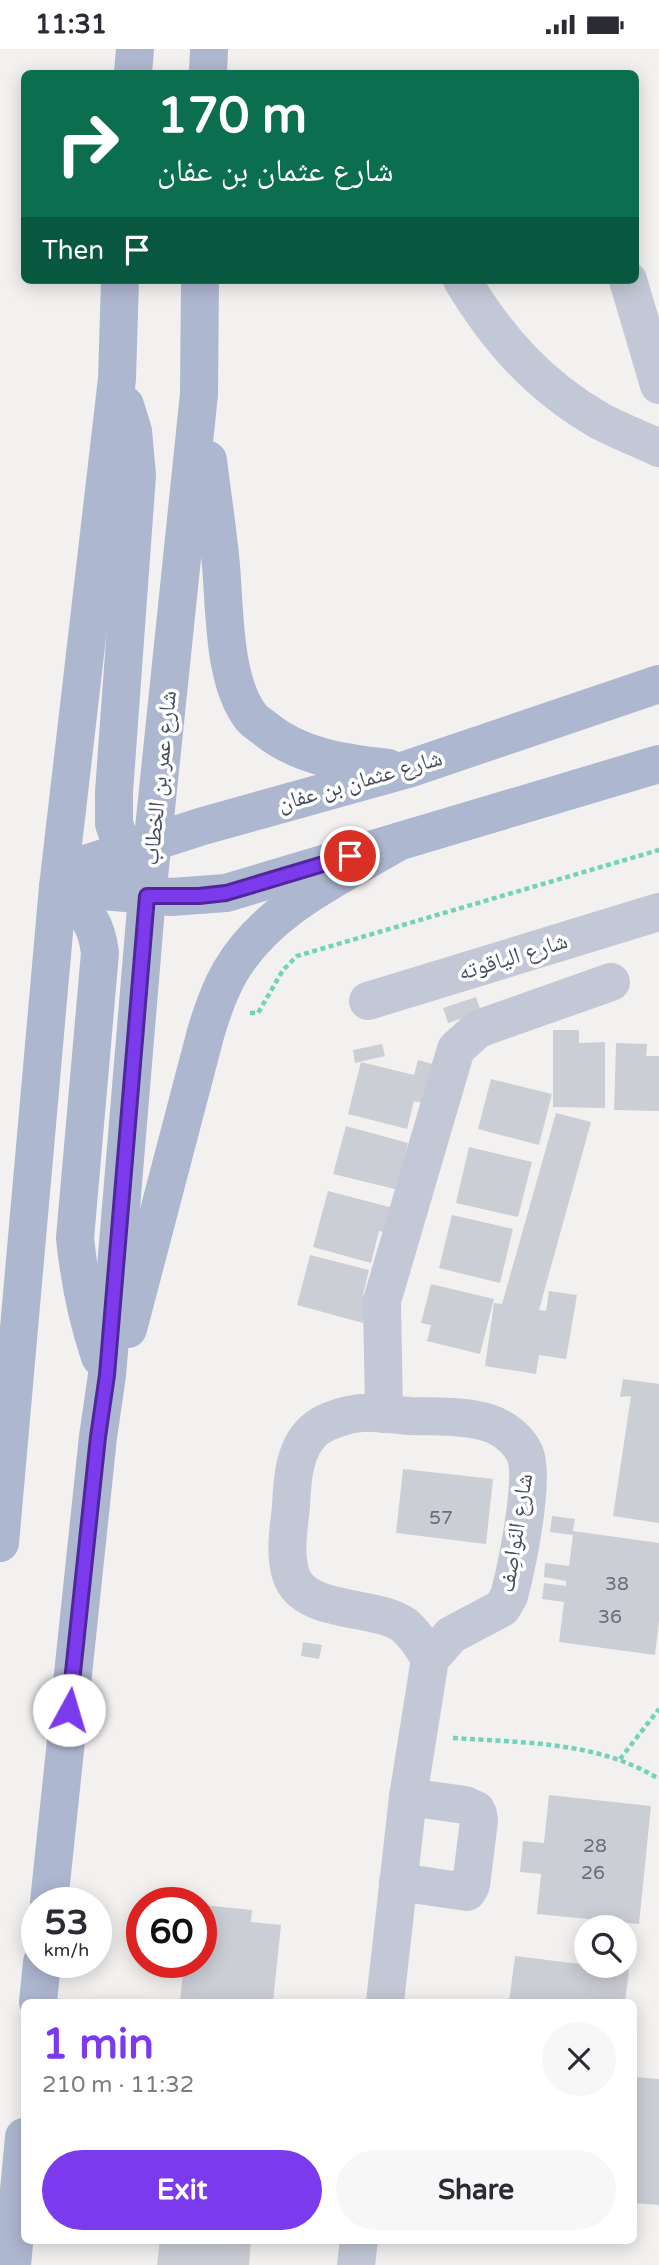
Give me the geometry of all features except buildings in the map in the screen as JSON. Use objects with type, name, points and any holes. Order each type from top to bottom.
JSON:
[{"type":"main road","points":[[133,70],[135,49]]},
{"type":"main road","points":[[208,70],[209,49]]},
{"type":"main road","points":[[0,1543],[59,879],[117,379],[120,284]]},
{"type":"main road","name":"شارع عمر بن الخطاب","points":[[138,847],[199,394],[200,284]]},
{"type":"main road","points":[[117,379],[133,431],[137,475],[114,792],[114,824],[138,847],[130,871],[147,896]]},
{"type":"main road","points":[[199,394],[221,565],[227,643],[235,685],[251,717],[274,736],[309,754],[345,763],[408,769]]},
{"type":"main road","name":"شارع عثمان بن عفان","points":[[59,879],[138,847],[203,826],[408,769],[659,684]]},
{"type":"main road","points":[[59,879],[147,896],[226,893],[659,764]]},
{"type":"main road","points":[[589,785],[659,791]]},
{"type":"main road","points":[[107,1375],[131,1319],[205,1033],[230,972],[245,951],[284,910],[400,841]]},
{"type":"main road","points":[[59,879],[92,919],[100,953],[75,1238],[89,1324],[107,1375]]},
{"type":"main road","name":"شارع عمر بن الخطاب","points":[[50,1887],[107,1375],[147,896]]},
{"type":"main road","points":[[38,1999],[41,1978]]},
{"type":"main road","points":[[12,2265],[21,2169]]},
{"type":"street","points":[[465,284],[485,317],[509,348],[537,376],[601,421],[659,448]]},
{"type":"street","points":[[629,284],[659,385]]},
{"type":"street","name":"شارع الياقوته","points":[[368,1002],[659,912]]},
{"type":"street","points":[[384,1414],[382,1301],[456,1048],[478,1029],[611,982]]},
{"type":"street","name":"شارع النَواصِف","points":[[362,1413],[468,1419],[492,1424],[514,1437],[524,1453],[529,1477],[509,1595],[502,1608],[451,1635],[430,1659],[421,1644],[403,1625],[387,1616],[312,1598],[298,1587],[291,1576],[288,1552],[292,1483],[305,1441],[318,1427],[362,1413]]},
{"type":"street","points":[[385,1999],[408,1797],[430,1659]]},
{"type":"street","points":[[398,1882],[467,1892],[471,1885],[479,1821],[478,1814],[471,1806],[408,1797]]},
{"type":"path","points":[[216,1002],[248,1013],[258,1013],[283,970],[297,956],[659,850]]},
{"type":"path","points":[[621,1759],[659,1709]]},
{"type":"path","points":[[418,1735],[565,1746],[596,1751],[621,1759],[659,1779]]},
{"type":"route","points":[[69,1710],[107,1375],[147,896],[226,893],[350,856]]}]
